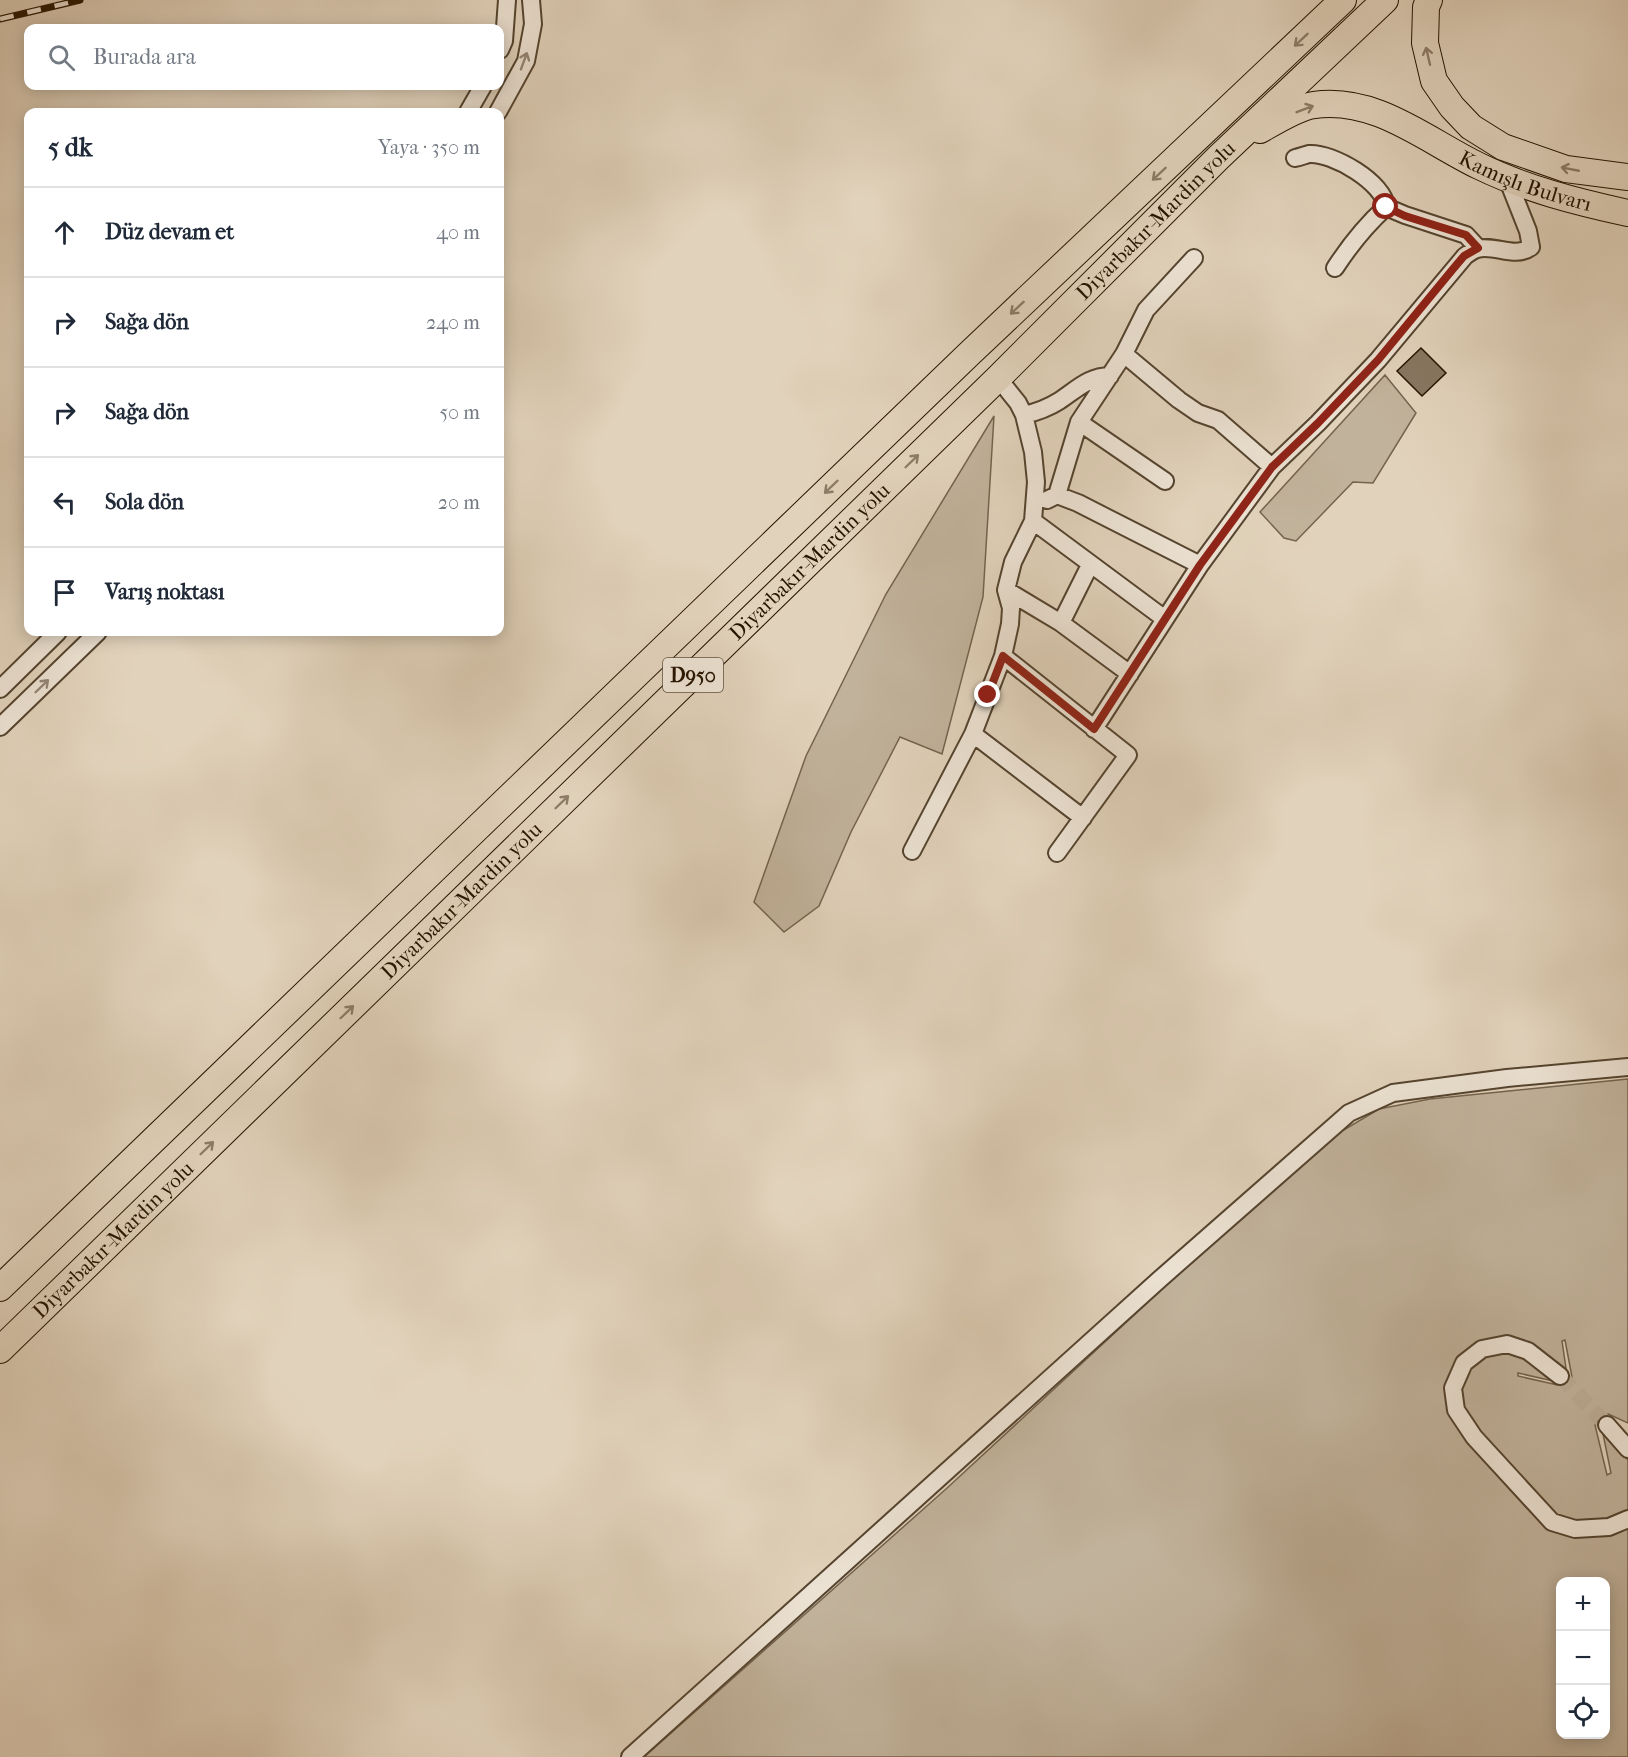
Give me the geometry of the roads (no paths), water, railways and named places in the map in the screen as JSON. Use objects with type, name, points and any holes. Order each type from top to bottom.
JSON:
[{"type":"highway","name":"Diyarbakır-Mardin yolu","points":[[0,1288],[969,354],[1343,0]]},
{"type":"highway","name":"Diyarbakır-Mardin yolu","points":[[0,1350],[998,378],[1218,158],[1385,0]]},
{"type":"highway","name":"Kamışlı Bulvarı","points":[[1428,0],[1425,43],[1434,81],[1452,107],[1471,127],[1503,147],[1566,169],[1628,177]]},
{"type":"highway","name":"Kamışlı Bulvarı","points":[[1218,158],[1273,122],[1312,105],[1343,104],[1388,116],[1479,166],[1532,188],[1628,213]]},
{"type":"street","points":[[504,41],[507,0]]},
{"type":"street","points":[[500,108],[526,61],[533,24],[531,0]]},
{"type":"street","points":[[470,108],[481,90]]},
{"type":"street","points":[[1295,158],[1310,154],[1332,159],[1356,171],[1374,184],[1386,199],[1386,207],[1357,237],[1335,268]]},
{"type":"street","points":[[1094,729],[1200,565],[1272,467],[1378,360],[1464,256],[1478,248],[1525,252],[1531,247],[1528,231],[1507,178]]},
{"type":"street","points":[[1386,207],[1405,216],[1466,235],[1478,248]]},
{"type":"street","points":[[1034,513],[1057,495],[1079,422],[1124,354],[1146,310],[1194,258]]},
{"type":"street","points":[[1124,354],[1179,400],[1198,413],[1218,420],[1272,467]]},
{"type":"street","points":[[1024,415],[1039,412],[1098,376],[1110,376]]},
{"type":"street","points":[[912,852],[973,734],[1003,656],[1011,608],[1006,590],[1013,562],[1034,513],[1036,482],[1033,452],[1024,415],[1018,403],[998,378]]},
{"type":"street","points":[[1079,422],[1165,481]]},
{"type":"street","points":[[1057,495],[1078,503],[1200,565]]},
{"type":"street","points":[[1034,513],[1090,565],[1165,619]]},
{"type":"street","points":[[1061,623],[1090,565]]},
{"type":"street","points":[[1006,590],[1061,623],[1130,674]]},
{"type":"street","points":[[0,689],[54,636]]},
{"type":"street","points":[[0,727],[94,636]]},
{"type":"street","points":[[1003,656],[1128,755],[1057,853]]},
{"type":"street","points":[[973,734],[1083,818]]},
{"type":"street","points":[[630,1757],[1160,1279],[1349,1113],[1393,1093],[1507,1078],[1628,1067]]},
{"type":"street","points":[[1560,1376],[1528,1351],[1518,1347],[1507,1344],[1482,1349],[1464,1363],[1453,1388],[1456,1410],[1474,1437],[1552,1522],[1575,1529],[1609,1527],[1628,1519]]},
{"type":"street","points":[[1607,1425],[1628,1449]]},
{"type":"tunnel","points":[[1560,1376],[1607,1425]]},
{"type":"railway","points":[[0,19],[80,0]]}]
